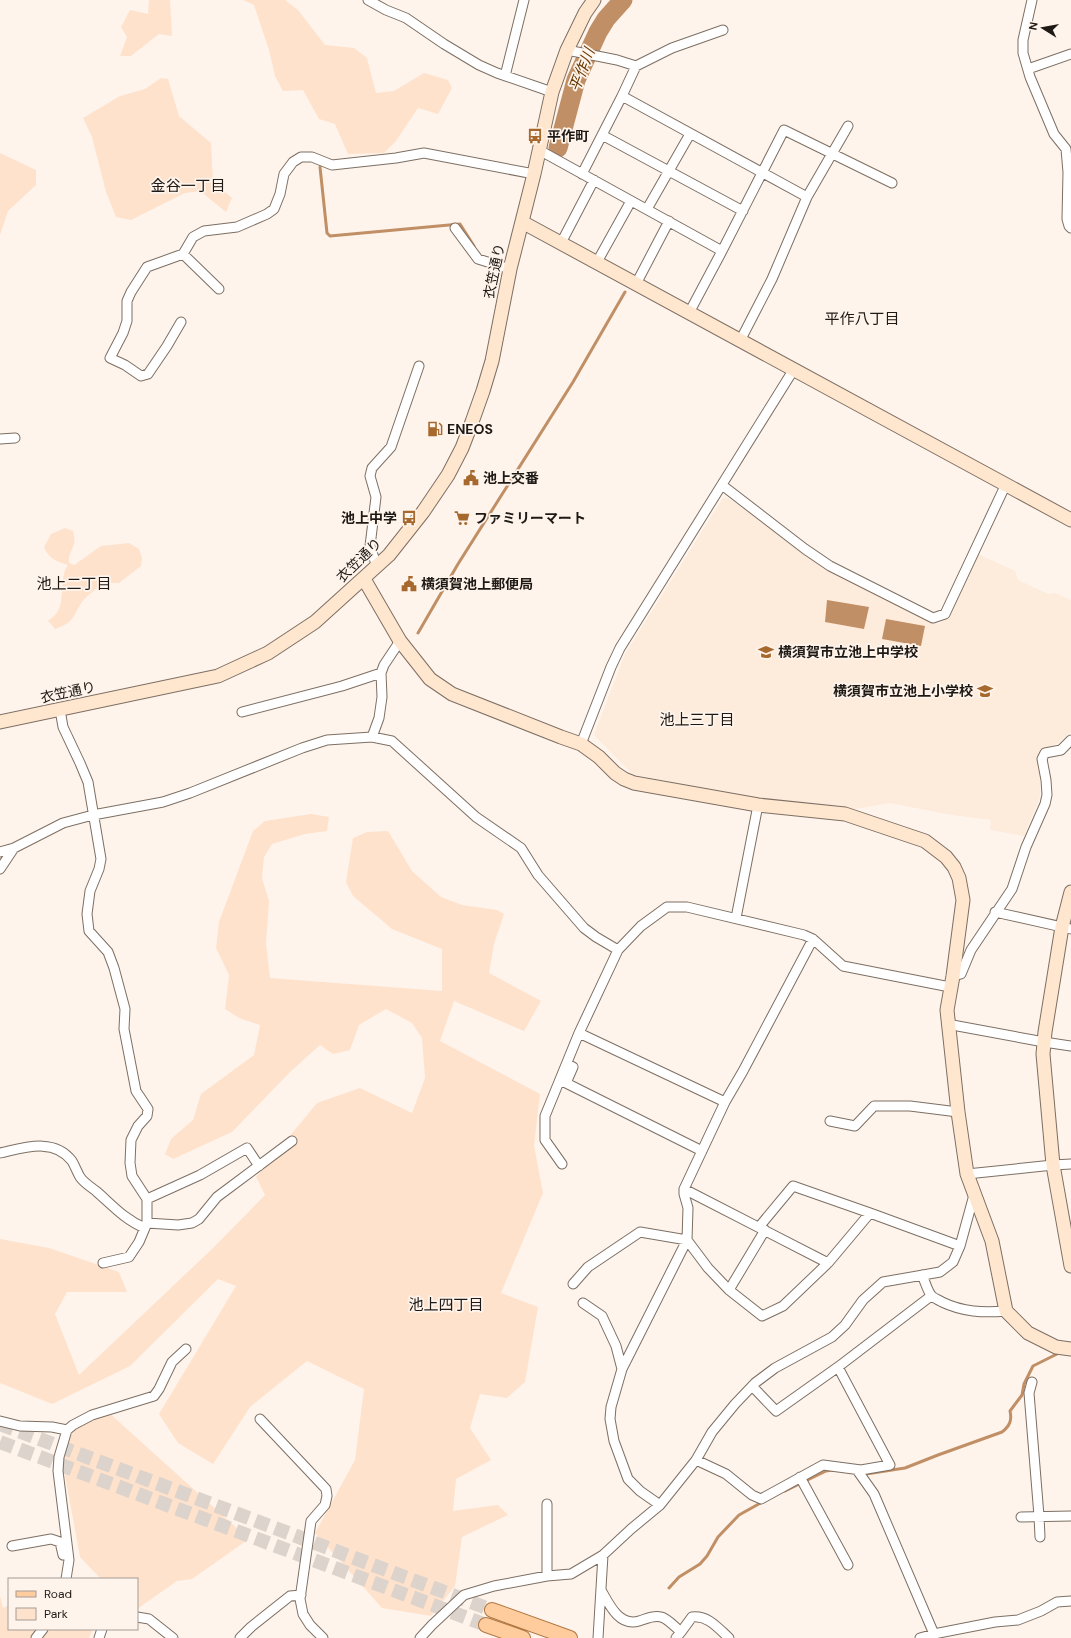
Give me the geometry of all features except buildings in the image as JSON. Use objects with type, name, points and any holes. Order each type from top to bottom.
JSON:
[{"type":"main road","points":[[492,1610],[570,1638]]},
{"type":"main road","points":[[486,1625],[523,1638]]},
{"type":"street","points":[[368,0],[386,10],[406,18],[444,44],[479,65],[505,76],[552,92]]},
{"type":"street","points":[[505,76],[524,0]]},
{"type":"street","name":"衣笠通り","points":[[0,722],[218,676],[268,653],[315,622],[389,555],[423,512],[448,474],[462,448],[484,391],[492,361],[510,269],[534,174],[552,92],[567,50],[585,13],[594,0]]},
{"type":"street","points":[[1032,0],[1023,40],[1023,53],[1054,134],[1066,150],[1068,172],[1067,219],[1071,228]]},
{"type":"street","points":[[582,174],[636,66],[672,48],[723,30]]},
{"type":"street","points":[[567,50],[617,60],[636,66]]},
{"type":"street","points":[[1028,69],[1071,54]]},
{"type":"street","points":[[622,96],[807,196]]},
{"type":"street","points":[[740,341],[772,279],[807,196],[848,126]]},
{"type":"street","points":[[689,313],[784,130],[892,184]]},
{"type":"street","points":[[647,209],[690,134]]},
{"type":"street","points":[[602,135],[668,172],[743,211]]},
{"type":"street","points":[[539,150],[669,221],[722,252]]},
{"type":"street","points":[[181,322],[148,374],[141,376],[125,365],[110,358],[123,333],[127,321],[128,301],[131,292],[148,266],[183,254],[193,237],[204,231],[237,227],[267,214],[274,209],[280,194],[284,174],[293,162],[301,157],[312,157],[332,165],[396,158],[424,153],[534,174]]},
{"type":"street","points":[[561,243],[594,180]]},
{"type":"street","points":[[597,262],[631,201]]},
{"type":"street","points":[[636,284],[669,221]]},
{"type":"street","points":[[522,222],[1071,520]]},
{"type":"street","points":[[455,228],[478,259],[510,269]]},
{"type":"street","points":[[183,254],[219,289]]},
{"type":"street","points":[[377,567],[370,546],[376,497],[370,476],[372,468],[390,447],[419,366]]},
{"type":"street","points":[[581,744],[620,648],[794,369]]},
{"type":"street","points":[[0,439],[15,438]]},
{"type":"street","points":[[722,485],[805,549],[830,566],[933,618],[945,614],[1006,484]]},
{"type":"street","points":[[364,579],[400,641],[430,679],[452,694],[581,744],[600,757],[615,773],[624,779],[634,783],[758,805],[845,814],[924,841],[946,857],[954,867],[959,878],[963,900],[947,1010],[947,1024],[967,1174],[992,1241],[1006,1311],[1028,1333],[1056,1347],[1071,1349]]},
{"type":"street","points":[[372,737],[379,718],[382,697],[381,672],[400,641]]},
{"type":"street","points":[[242,712],[342,686],[381,672]]},
{"type":"street","points":[[60,710],[63,727],[88,782],[101,859],[99,869],[90,891],[87,914],[89,931],[108,952],[125,1009],[124,1029],[136,1091],[148,1109],[147,1116],[138,1126],[131,1140],[130,1163],[132,1176],[147,1199],[146,1226],[130,1257],[103,1263]]},
{"type":"street","points":[[0,852],[14,848],[63,822],[163,802],[190,793],[302,748],[327,740],[372,737],[392,741],[471,813],[521,848],[538,875],[584,928],[618,950]]},
{"type":"street","points":[[562,1164],[545,1140],[545,1116],[579,1033],[618,950],[641,926],[667,908],[687,907],[804,935],[812,939],[843,966],[952,982],[961,974],[971,950],[1012,889],[1026,847],[1045,804],[1047,795],[1046,780],[1042,759],[1045,753],[1061,750],[1071,740]]},
{"type":"street","points":[[736,918],[758,805]]},
{"type":"street","points":[[0,869],[14,848]]},
{"type":"street","points":[[1071,892],[1066,928],[1043,1054],[1053,1165],[1068,1225],[1071,1266]]},
{"type":"street","points":[[996,912],[1066,928]]},
{"type":"street","points":[[660,1505],[640,1491],[628,1480],[614,1441],[610,1419],[611,1407],[622,1369],[687,1240],[688,1208],[684,1189],[725,1102],[744,1071],[812,939]]},
{"type":"street","points":[[947,1024],[1071,1046]]},
{"type":"street","points":[[579,1033],[725,1102]]},
{"type":"street","points":[[567,1064],[573,1066],[566,1083],[702,1150]]},
{"type":"street","points":[[830,1121],[855,1126],[874,1106],[910,1106],[958,1112]]},
{"type":"street","points":[[0,1153],[40,1145],[59,1150],[71,1160],[81,1178],[116,1210],[134,1224],[146,1226],[178,1225],[192,1223],[199,1219],[217,1197],[292,1141]]},
{"type":"street","points":[[147,1199],[200,1175],[247,1148],[259,1166]]},
{"type":"street","points":[[967,1174],[1071,1164]]},
{"type":"street","points":[[729,1290],[762,1228],[793,1186],[960,1246]]},
{"type":"street","points":[[684,1189],[828,1263]]},
{"type":"street","points":[[420,1638],[432,1624],[464,1595],[494,1586],[547,1576],[571,1574],[603,1555],[660,1505],[696,1460],[712,1432],[752,1386],[775,1368],[832,1337],[845,1325],[863,1300],[883,1282],[940,1272],[953,1262],[960,1246],[974,1195]]},
{"type":"street","points":[[573,1284],[588,1267],[640,1232],[687,1240],[708,1268],[729,1290],[762,1316],[783,1306],[828,1263],[870,1213]]},
{"type":"street","points":[[922,1275],[931,1296],[959,1309],[986,1313],[1006,1311]]},
{"type":"street","points":[[752,1386],[776,1411],[838,1367],[931,1296]]},
{"type":"street","points":[[583,1303],[602,1316],[616,1346],[622,1369]]},
{"type":"street","points":[[66,1578],[69,1560],[58,1471],[59,1456],[67,1430],[73,1425],[92,1415],[154,1396],[172,1362],[186,1349]]},
{"type":"street","points":[[696,1460],[726,1474],[752,1495],[760,1498],[823,1465],[857,1470],[890,1465],[838,1367]]},
{"type":"street","points":[[1032,1382],[1029,1393],[1040,1537]]},
{"type":"street","points":[[260,1419],[326,1489],[327,1496],[324,1505],[311,1521],[301,1595],[303,1614],[310,1625],[323,1638]]},
{"type":"street","points":[[0,1421],[20,1426],[52,1427],[67,1430]]},
{"type":"street","points":[[857,1470],[874,1494],[934,1634]]},
{"type":"street","points":[[800,1476],[848,1565]]},
{"type":"street","points":[[547,1504],[547,1576]]},
{"type":"street","points":[[1021,1517],[1071,1516]]},
{"type":"street","points":[[12,1546],[51,1539],[60,1542],[64,1560],[69,1560]]},
{"type":"street","points":[[598,1638],[603,1555]]},
{"type":"street","points":[[601,1590],[615,1614],[625,1620],[637,1622],[649,1617],[662,1617],[678,1635],[692,1617],[700,1616],[708,1619],[729,1638]]},
{"type":"street","points":[[240,1638],[251,1627],[290,1596],[301,1595]]},
{"type":"street","points":[[920,1638],[995,1622],[1018,1620],[1041,1611],[1057,1602],[1071,1601]]},
{"type":"street","points":[[138,1617],[149,1619],[173,1638]]},
{"type":"street","points":[[36,1638],[42,1630]]},
{"type":"shaded area","name":"横須賀市立池上中学校","points":[[723,498],[728,498],[823,564],[939,624],[948,618],[978,554],[1015,571],[1018,580],[1048,594],[1055,593],[1071,600],[1071,732],[1058,743],[1038,752],[1041,762],[1037,767],[1040,776],[1040,797],[1024,836],[990,830],[991,820],[952,815],[890,803],[850,810],[841,806],[745,797],[632,774],[594,735],[625,654]]},
{"type":"shaded area","points":[[827,600],[869,607],[864,629],[825,622]]},
{"type":"shaded area","points":[[886,619],[925,626],[921,646],[882,639]]},
{"type":"green space","points":[[149,0],[170,0],[172,36],[159,34],[131,56],[120,56],[127,37],[121,27],[130,10],[148,14]]},
{"type":"green space","points":[[243,0],[285,0],[298,10],[325,45],[354,48],[367,58],[376,93],[394,91],[424,73],[448,80],[452,88],[438,114],[418,108],[396,141],[384,153],[348,154],[335,124],[319,119],[303,90],[283,91],[275,76],[269,50],[254,5]]},
{"type":"green space","points":[[161,78],[168,79],[179,116],[211,143],[213,182],[232,198],[226,212],[200,191],[185,193],[131,220],[116,217],[106,192],[92,137],[83,118],[120,96],[145,89]]},
{"type":"green space","points":[[0,153],[36,170],[36,185],[8,211],[0,235]]},
{"type":"green space","points":[[65,528],[73,531],[74,542],[69,563],[74,565],[101,546],[129,543],[139,549],[142,558],[141,566],[119,583],[103,583],[89,594],[84,599],[70,621],[55,629],[48,621],[59,610],[62,597],[63,576],[68,565],[53,559],[44,547],[51,534]]},
{"type":"green space","points":[[311,814],[329,817],[327,831],[305,834],[272,844],[264,857],[262,878],[269,901],[266,943],[270,978],[442,991],[442,949],[392,929],[353,896],[346,882],[353,838],[367,832],[388,831],[412,871],[441,897],[462,905],[497,910],[504,914],[494,944],[489,973],[541,1001],[524,1031],[454,1001],[440,1041],[540,1094],[534,1146],[543,1193],[501,1293],[538,1307],[525,1382],[507,1398],[480,1394],[470,1428],[491,1460],[456,1479],[453,1511],[498,1505],[508,1515],[462,1537],[455,1586],[431,1616],[382,1608],[315,1533],[355,1460],[364,1389],[307,1361],[250,1407],[213,1464],[178,1443],[159,1414],[236,1286],[218,1279],[130,1366],[52,1404],[0,1383],[0,1239],[49,1248],[119,1272],[127,1292],[67,1292],[55,1314],[79,1375],[213,1248],[265,1195],[256,1177],[317,1103],[360,1088],[412,1113],[425,1078],[422,1038],[412,1023],[386,1009],[359,1025],[350,1050],[333,1054],[320,1045],[290,1072],[232,1132],[173,1159],[165,1154],[171,1139],[193,1120],[201,1094],[254,1055],[260,1025],[239,1018],[225,1009],[229,975],[216,948],[219,922],[253,831],[265,821]]},
{"type":"green space","points":[[108,1412],[249,1539],[192,1579],[177,1581],[138,1608],[138,1578],[100,1578],[80,1557],[62,1459],[69,1437],[77,1426]]},
{"type":"green space","points":[[0,1596],[3,1608],[8,1606],[8,1630],[93,1630],[89,1638],[0,1638]]},
{"type":"waterway","name":"平作川","points":[[558,148],[576,80],[598,32],[606,19],[623,0]]},
{"type":"waterway","points":[[320,167],[327,233],[330,236],[460,224],[474,246]]},
{"type":"waterway","points":[[418,633],[458,564],[573,382],[625,292]]},
{"type":"waterway","points":[[862,1474],[905,1468],[1002,1432],[1010,1423],[1010,1411],[1022,1395],[1024,1384],[1033,1366],[1059,1353]]},
{"type":"waterway","points":[[785,1491],[826,1471],[832,1470]]},
{"type":"waterway","points":[[669,1588],[679,1577],[700,1564],[707,1556],[718,1537],[739,1515],[764,1501]]},
{"type":"tunnel","points":[[0,1424],[492,1610]]},
{"type":"tunnel","points":[[0,1442],[486,1625]]},
{"type":"place","name":"平作町","points":[[535,136]]},
{"type":"place","name":"ENEOS","points":[[435,429]]},
{"type":"place","name":"池上交番","points":[[471,478]]},
{"type":"place","name":"池上中学","points":[[409,518]]},
{"type":"place","name":"ファミリーマート","points":[[462,518]]},
{"type":"place","name":"横須賀池上郵便局","points":[[409,584]]},
{"type":"place","name":"横須賀市立池上中学校","points":[[766,652]]},
{"type":"place","name":"横須賀市立池上小学校","points":[[985,691]]},
{"type":"district","name":"金谷一丁目","points":[[188,186]]},
{"type":"district","name":"平作八丁目","points":[[862,319]]},
{"type":"district","name":"池上二丁目","points":[[74,584]]},
{"type":"district","name":"池上三丁目","points":[[697,720]]},
{"type":"district","name":"池上四丁目","points":[[446,1305]]}]
